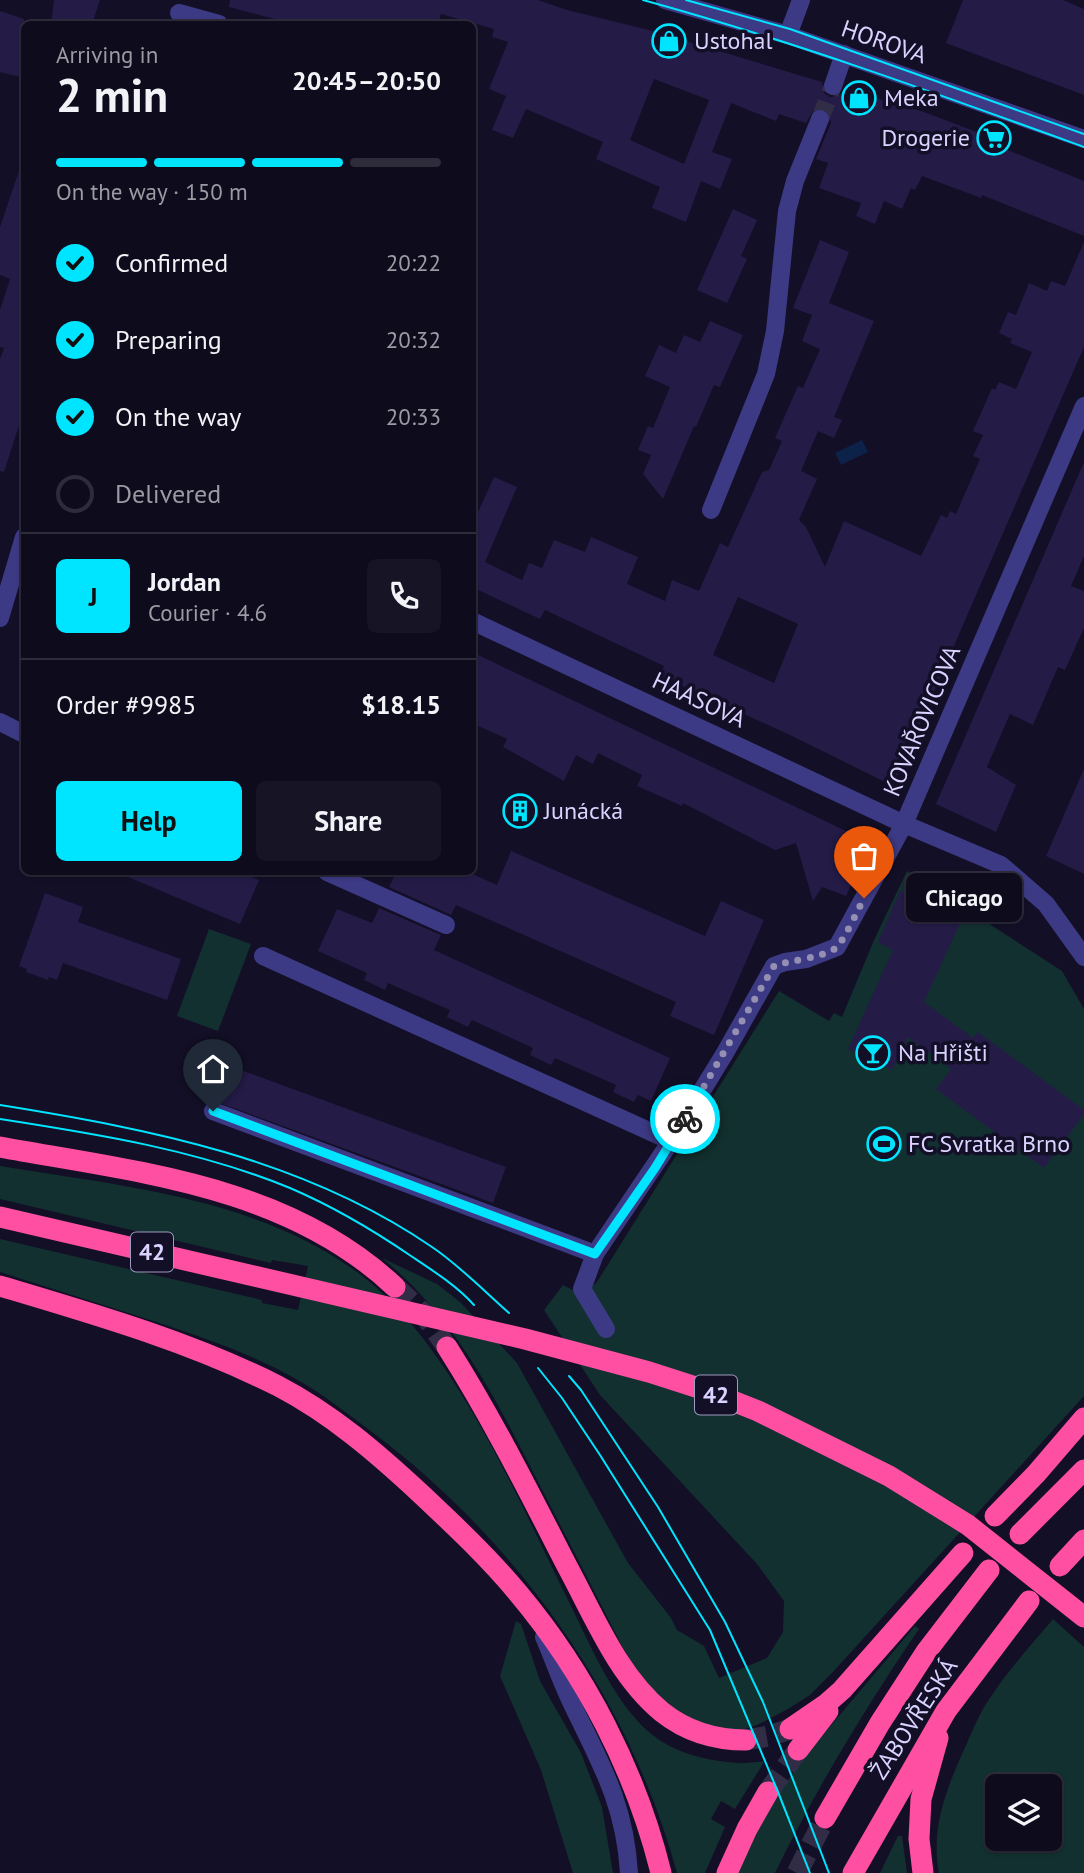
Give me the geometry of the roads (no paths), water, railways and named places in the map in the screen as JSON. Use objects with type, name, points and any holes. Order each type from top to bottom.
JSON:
[{"type":"highway","points":[[0,1147],[220,1190],[286,1214],[334,1239],[395,1287]]},
{"type":"highway","name":"42","points":[[0,1217],[623,1364],[705,1390],[758,1411],[889,1476],[968,1525],[1082,1615]]},
{"type":"highway","points":[[0,1286],[218,1357],[280,1387],[321,1411],[379,1455],[451,1522],[535,1614],[585,1689],[617,1750],[638,1795],[661,1873]]},
{"type":"highway","points":[[447,1347],[498,1433],[607,1642],[633,1681],[663,1713],[689,1729],[727,1740],[746,1740]]},
{"type":"highway","points":[[995,1516],[1036,1474],[1084,1418]]},
{"type":"highway","points":[[1036,1474],[1084,1442]]},
{"type":"highway","points":[[1020,1534],[1084,1470]]},
{"type":"highway","points":[[1060,1566],[1084,1541]]},
{"type":"highway","points":[[790,1729],[825,1705],[857,1673],[963,1553]]},
{"type":"highway","name":"ŽABOVŘESKÁ","points":[[825,1818],[913,1672],[989,1570]]},
{"type":"highway","name":"ŽABOVŘESKÁ","points":[[853,1873],[946,1710],[1029,1601]]},
{"type":"highway","points":[[798,1750],[857,1673]]},
{"type":"highway","points":[[923,1873],[919,1839],[921,1800],[946,1710]]},
{"type":"highway","points":[[727,1873],[768,1792]]},
{"type":"street","name":"HOROVA","points":[[665,0],[788,35],[1084,139]]},
{"type":"street","points":[[788,35],[801,0]]},
{"type":"street","points":[[179,12],[209,21]]},
{"type":"street","points":[[833,86],[844,54]]},
{"type":"street","points":[[711,510],[766,374],[778,308],[786,211],[820,119]]},
{"type":"street","name":"KOVAŘOVICOVA","points":[[606,1329],[582,1289],[595,1254],[671,1141],[774,966],[806,959],[837,947],[904,824],[1084,406]]},
{"type":"street","points":[[0,618],[4,591],[21,545]]},
{"type":"street","name":"HAASOVA","points":[[476,623],[904,824],[1001,865],[1046,904],[1084,957]]},
{"type":"street","points":[[0,722],[21,732]]},
{"type":"street","points":[[334,875],[446,925]]},
{"type":"street","points":[[263,956],[671,1141]]},
{"type":"street","points":[[213,1111],[595,1254]]},
{"type":"street","points":[[535,1614],[573,1706],[612,1787],[624,1828],[629,1873]]},
{"type":"water","points":[[862,440],[868,452],[841,465],[835,453]]},
{"type":"tunnel","points":[[820,119],[833,86]]},
{"type":"tunnel","points":[[395,1287],[423,1313],[447,1347]]},
{"type":"tunnel","points":[[746,1740],[790,1729]]},
{"type":"tunnel","points":[[768,1792],[798,1750]]},
{"type":"tunnel","points":[[797,1873],[825,1818]]},
{"type":"tram line","points":[[643,0],[810,51],[1084,147]]},
{"type":"tram line","points":[[686,0],[790,29],[1084,134]]},
{"type":"tram line","points":[[0,1105],[169,1137],[279,1170],[332,1191],[383,1217],[432,1247],[509,1313]]},
{"type":"tram line","points":[[0,1119],[110,1137],[183,1153],[290,1188],[382,1237],[444,1279],[474,1305]]},
{"type":"tram line","points":[[538,1368],[562,1398],[600,1455],[710,1630],[810,1873]]},
{"type":"tram line","points":[[569,1376],[658,1507],[725,1622],[763,1702],[829,1873]]},
{"type":"place","name":"Ustohal","points":[[669,41]]},
{"type":"place","name":"Meka","points":[[859,98]]},
{"type":"place","name":"Drogerie","points":[[994,138]]},
{"type":"place","name":"Junácká","points":[[520,811]]},
{"type":"place","name":"Chicago","points":[[864,898]]},
{"type":"place","name":"Na Hřišti","points":[[873,1053]]},
{"type":"place","name":"FC Svratka Brno","points":[[884,1144]]}]
